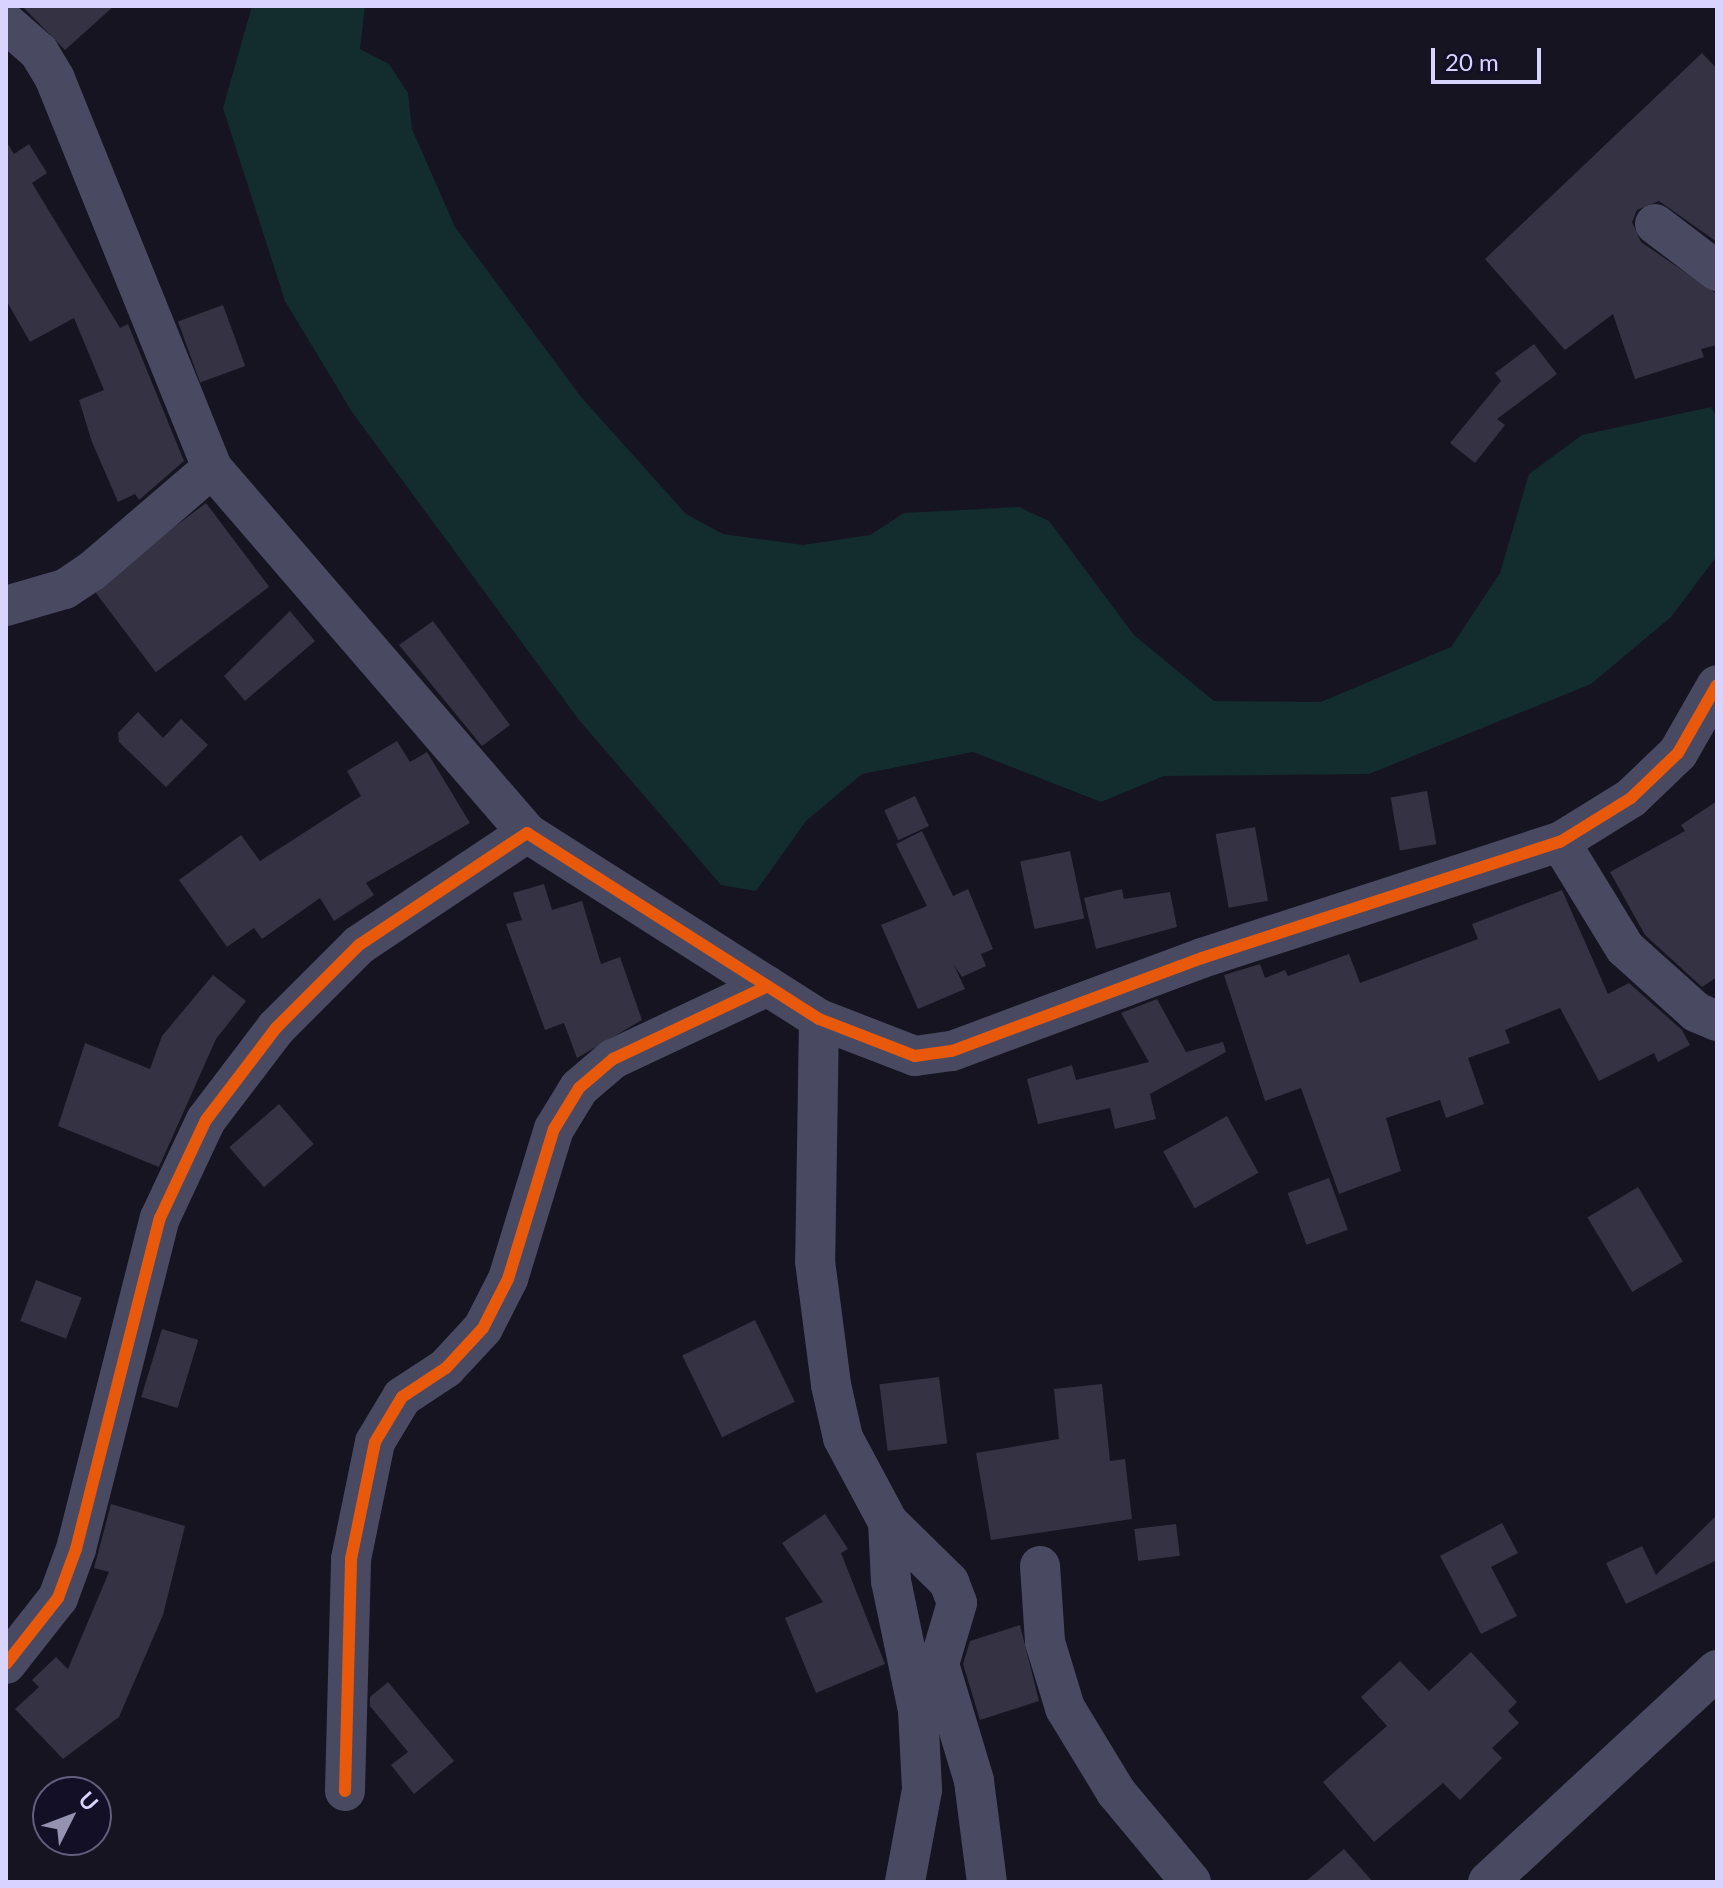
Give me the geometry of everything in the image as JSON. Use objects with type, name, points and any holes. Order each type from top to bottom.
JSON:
[{"type":"street","points":[[6,23],[32,44],[55,79],[212,468],[527,833],[819,1019],[885,1050],[915,1056],[952,1051],[1202,958],[1560,842],[1631,798],[1678,753],[1717,685]]},
{"type":"street","points":[[1655,224],[1717,271]]},
{"type":"street","points":[[6,606],[65,589],[92,571],[212,468]]},
{"type":"street","points":[[6,1664],[58,1598],[76,1549],[160,1218],[206,1120],[276,1028],[359,945],[527,833]]},
{"type":"street","points":[[1560,842],[1625,948],[1696,1012],[1717,1021]]},
{"type":"street","points":[[345,1791],[351,1559],[375,1442],[402,1397],[446,1368],[483,1328],[508,1279],[554,1129],[579,1088],[613,1059],[768,986]]},
{"type":"street","points":[[819,1019],[814,1180],[822,1323],[843,1438],[888,1522],[949,1582],[957,1603],[939,1664],[974,1781],[987,1882]]},
{"type":"street","points":[[888,1522],[891,1581],[918,1710],[922,1790],[905,1882]]},
{"type":"street","points":[[1040,1566],[1045,1642],[1065,1708],[1116,1792],[1191,1882]]},
{"type":"street","points":[[1488,1882],[1717,1670]]},
{"type":"green space","points":[[252,6],[365,6],[360,49],[389,64],[408,93],[412,129],[455,227],[581,397],[686,514],[723,534],[803,545],[870,535],[904,513],[1019,507],[1049,521],[1134,635],[1214,701],[1321,702],[1451,647],[1500,573],[1529,474],[1582,435],[1711,407],[1717,418],[1717,556],[1671,617],[1591,684],[1369,774],[1164,776],[1101,802],[973,752],[862,774],[806,821],[756,891],[721,885],[579,720],[352,412],[285,301],[223,108]]},
{"type":"building","points":[[22,6],[114,6],[65,50]]},
{"type":"building","points":[[1702,53],[1717,69],[1717,242],[1659,201],[1637,210],[1632,222],[1641,242],[1717,294],[1717,345],[1701,349],[1704,357],[1635,379],[1613,314],[1565,350],[1485,259]]},
{"type":"building","points":[[6,141],[14,154],[29,144],[47,173],[32,183],[120,328],[128,324],[184,461],[139,500],[135,494],[118,502],[92,442],[79,400],[104,390],[74,318],[30,342],[6,300]]},
{"type":"building","points":[[223,305],[245,366],[200,382],[178,321]]},
{"type":"building","points":[[1534,344],[1557,374],[1497,419],[1505,425],[1475,463],[1450,443],[1501,381],[1495,373]]},
{"type":"building","points":[[206,503],[269,587],[156,672],[93,588]]},
{"type":"building","points":[[290,611],[315,641],[245,701],[224,676]]},
{"type":"building","points":[[433,621],[510,725],[482,746],[399,645]]},
{"type":"building","points":[[138,712],[163,738],[181,719],[208,745],[166,787],[119,742],[118,733]]},
{"type":"building","points":[[397,741],[410,762],[427,752],[470,823],[366,883],[374,895],[334,921],[320,898],[262,939],[254,928],[227,947],[179,880],[241,835],[260,861],[361,796],[347,771]]},
{"type":"building","points":[[1427,791],[1436,844],[1400,851],[1391,797]]},
{"type":"building","points":[[915,796],[929,826],[898,840],[884,810]]},
{"type":"building","points":[[1717,801],[1717,977],[1702,987],[1645,935],[1610,872],[1685,831],[1681,825]]},
{"type":"building","points":[[1255,827],[1268,901],[1229,908],[1216,834]]},
{"type":"building","points":[[922,831],[953,896],[968,889],[993,949],[981,954],[986,966],[962,977],[954,965],[965,989],[918,1009],[881,925],[927,906],[896,844]]},
{"type":"building","points":[[1070,851],[1084,918],[1034,929],[1020,862]]},
{"type":"building","points":[[544,884],[552,910],[582,901],[601,964],[620,957],[642,1020],[577,1058],[564,1023],[545,1030],[506,924],[522,920],[513,893]]},
{"type":"building","points":[[1122,889],[1124,899],[1170,892],[1177,927],[1096,949],[1084,898]]},
{"type":"building","points":[[1562,890],[1608,994],[1629,983],[1682,1030],[1690,1045],[1658,1062],[1654,1053],[1599,1081],[1560,1008],[1505,1030],[1510,1043],[1468,1058],[1484,1104],[1446,1118],[1440,1100],[1386,1118],[1401,1171],[1339,1194],[1301,1088],[1265,1101],[1224,975],[1260,964],[1265,978],[1285,970],[1288,976],[1349,954],[1360,983],[1478,939],[1472,924]]},
{"type":"building","points":[[213,975],[246,1001],[216,1039],[159,1167],[58,1126],[85,1043],[150,1069],[162,1036]]},
{"type":"building","points":[[1157,999],[1186,1052],[1223,1042],[1226,1052],[1150,1094],[1156,1119],[1115,1129],[1110,1108],[1038,1124],[1027,1079],[1072,1065],[1076,1080],[1149,1062],[1121,1013]]},
{"type":"building","points":[[279,1104],[314,1144],[264,1187],[229,1147]]},
{"type":"building","points":[[1227,1116],[1259,1173],[1195,1208],[1163,1151]]},
{"type":"building","points":[[1329,1178],[1348,1230],[1306,1245],[1288,1193]]},
{"type":"building","points":[[1638,1187],[1683,1262],[1632,1292],[1587,1217]]},
{"type":"building","points":[[36,1280],[82,1298],[66,1339],[20,1321]]},
{"type":"building","points":[[755,1320],[795,1402],[722,1437],[682,1356]]},
{"type":"building","points":[[162,1329],[198,1340],[178,1408],[141,1397]]},
{"type":"building","points":[[939,1377],[947,1444],[888,1451],[879,1384]]},
{"type":"building","points":[[1102,1384],[1110,1461],[1125,1459],[1132,1519],[991,1540],[976,1453],[1059,1439],[1054,1389]]},
{"type":"building","points":[[111,1504],[185,1526],[163,1615],[119,1717],[63,1759],[15,1709],[39,1687],[32,1680],[56,1657],[68,1669],[109,1572],[94,1568]]},
{"type":"building","points":[[825,1514],[848,1549],[841,1553],[885,1664],[816,1693],[785,1618],[823,1602],[782,1543]]},
{"type":"building","points":[[1717,1515],[1717,1560],[1626,1604],[1606,1563],[1642,1546],[1656,1575]]},
{"type":"building","points":[[1502,1523],[1518,1553],[1491,1567],[1517,1616],[1481,1634],[1440,1556]]},
{"type":"building","points":[[1176,1524],[1180,1556],[1138,1561],[1134,1529]]},
{"type":"building","points":[[1020,1625],[1039,1701],[980,1720],[963,1664],[970,1641]]},
{"type":"building","points":[[1471,1652],[1517,1702],[1508,1711],[1519,1723],[1492,1748],[1502,1758],[1460,1800],[1443,1783],[1374,1842],[1323,1782],[1387,1726],[1361,1697],[1400,1661],[1429,1691]]},
{"type":"building","points":[[388,1682],[454,1761],[414,1794],[391,1765],[408,1752],[370,1706],[370,1697]]},
{"type":"building","points":[[1344,1849],[1373,1882],[1305,1882]]},
{"type":"cycle path","points":[[6,1664],[58,1598],[76,1549],[160,1218],[206,1120],[276,1028],[359,945],[527,833],[819,1019],[915,1056],[952,1051],[1202,958],[1560,842],[1631,798],[1678,753],[1717,685]]},
{"type":"cycle path","points":[[345,1791],[351,1559],[375,1442],[402,1397],[446,1368],[483,1328],[508,1279],[554,1129],[579,1088],[613,1059],[768,986]]}]
